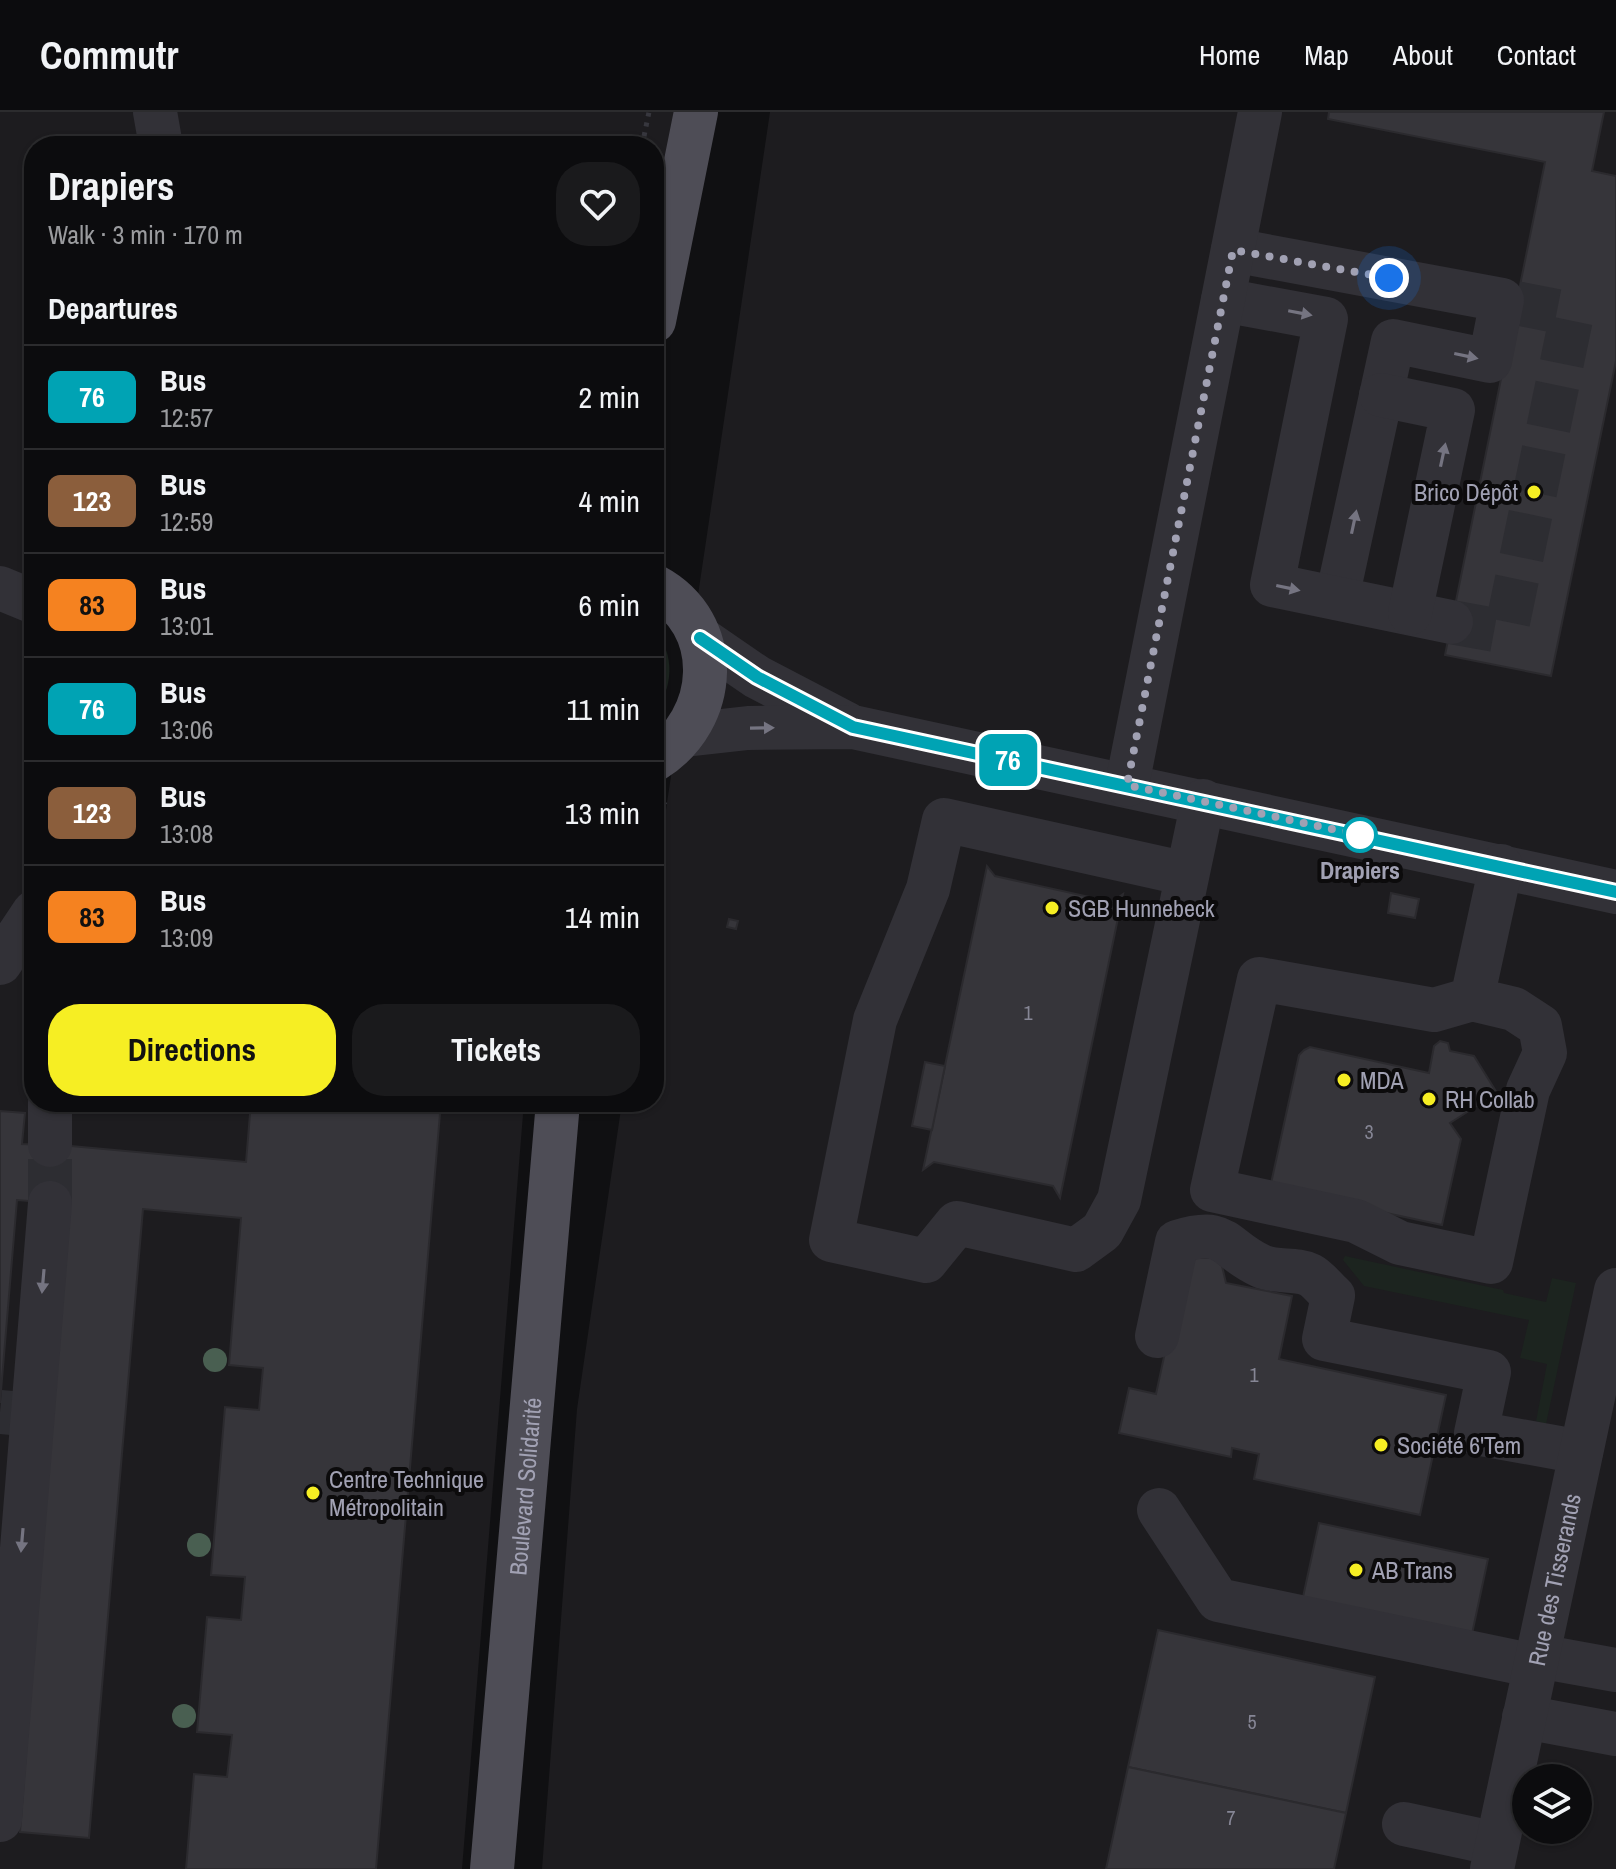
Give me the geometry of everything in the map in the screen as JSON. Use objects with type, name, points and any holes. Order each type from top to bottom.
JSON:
[{"type":"main road","points":[[664,271],[696,112]]},
{"type":"main road","points":[[664,585],[686,612],[700,638],[706,672],[701,705],[669,747]]},
{"type":"main road","name":"Boulevard Solidarité","points":[[492,1869],[557,1112]]},
{"type":"street","points":[[155,112],[159,136]]},
{"type":"street","points":[[1127,785],[1260,112]]},
{"type":"street","points":[[1233,250],[1509,301],[1490,361],[1393,341],[1337,598]]},
{"type":"street","points":[[1223,300],[1326,319],[1272,585],[1451,622]]},
{"type":"street","points":[[1381,395],[1453,410],[1410,613]]},
{"type":"street","points":[[0,588],[24,598]]},
{"type":"street","points":[[700,638],[757,677],[853,727]]},
{"type":"street","points":[[669,747],[748,728],[853,727],[1616,892]]},
{"type":"street","points":[[1187,874],[944,820],[928,889],[875,1020],[831,1240],[926,1261],[957,1223],[1076,1250],[1102,1231],[1119,1200],[1203,801]]},
{"type":"street","points":[[1472,999],[1501,866]]},
{"type":"street","points":[[0,963],[24,932]]},
{"type":"street","points":[[1259,979],[1434,1010],[1472,999],[1514,1009],[1540,1026],[1545,1053],[1528,1090],[1491,1262],[1400,1243],[1356,1221],[1212,1190],[1259,979]]},
{"type":"street","points":[[50,1112],[50,1145]]},
{"type":"street","points":[[0,1820],[50,1203]]},
{"type":"street","points":[[1157,1336],[1177,1242],[1200,1235],[1222,1239],[1263,1267],[1310,1275],[1333,1296],[1324,1339],[1489,1372],[1476,1433],[1595,1432]]},
{"type":"street","name":"Rue des Tisserands","points":[[1494,1856],[1536,1661],[1595,1432],[1615,1302]]},
{"type":"street","points":[[1159,1510],[1218,1600],[1536,1661],[1616,1670]]},
{"type":"street","points":[[1524,1717],[1616,1734]]},
{"type":"street","points":[[1404,1824],[1494,1856]]},
{"type":"path","points":[[644,136],[649,112]]},
{"type":"shaded area","points":[[0,112],[697,112],[664,310],[664,136],[24,136],[24,1112],[523,1112],[462,1869],[0,1869]]},
{"type":"shaded area","points":[[770,112],[1616,112],[1616,1869],[542,1869],[577,1409],[621,1112],[664,1112],[664,823]]},
{"type":"shaded area","points":[[664,646],[669,660],[664,695]]},
{"type":"shaded area","points":[[1345,1256],[1546,1302],[1552,1278],[1576,1283],[1546,1424],[1536,1421],[1547,1364],[1520,1358],[1529,1320],[1364,1286],[1343,1260]]},
{"type":"building","name":"Brico Dépôt","points":[[1329,112],[1604,112],[1592,171],[1616,176],[1616,361],[1551,676],[1445,655],[1545,162],[1328,119]]},
{"type":"building","points":[[987,866],[995,876],[1112,902],[1123,894],[1060,1198],[1053,1186],[934,1162],[923,1170]]},
{"type":"building","points":[[1391,893],[1419,899],[1415,918],[1388,913]]},
{"type":"building","points":[[729,919],[738,921],[736,929],[727,927]]},
{"type":"building","points":[[1440,1041],[1448,1043],[1450,1051],[1474,1056],[1497,1093],[1450,1123],[1461,1139],[1442,1225],[1270,1188],[1299,1055],[1304,1050],[1310,1047],[1429,1073],[1434,1046]]},
{"type":"building","points":[[925,1062],[945,1066],[932,1130],[912,1126]]},
{"type":"building","name":"Centre Technique Métropolitain","points":[[0,1111],[25,1113],[22,1144],[246,1162],[250,1112],[440,1112],[376,1869],[186,1869],[194,1774],[227,1777],[232,1735],[197,1732],[207,1617],[241,1620],[245,1577],[211,1575],[225,1407],[259,1410],[263,1368],[229,1365],[241,1218],[143,1209],[89,1838],[20,1832],[67,1204],[17,1200],[0,1403]]},
{"type":"building","points":[[1196,1258],[1213,1258],[1222,1266],[1226,1283],[1292,1296],[1279,1359],[1446,1395],[1420,1515],[1254,1479],[1259,1454],[1232,1448],[1231,1457],[1119,1433],[1129,1388],[1156,1394],[1182,1273]]},
{"type":"building","points":[[1319,1523],[1488,1559],[1472,1634],[1303,1597]]},
{"type":"building","points":[[1158,1630],[1375,1677],[1346,1813],[1128,1767]]},
{"type":"building","points":[[1128,1767],[1346,1813],[1334,1869],[1106,1869]]},
{"type":"tunnel","points":[[1451,622],[1506,632],[1572,314],[1516,303]]},
{"type":"tunnel","points":[[50,1145],[50,1203]]},
{"type":"tunnel","points":[[0,1412],[33,1415]]},
{"type":"bus line","name":"76","points":[[700,638],[757,677],[853,727],[1616,892]]},
{"type":"place","name":"Brico Dépôt","points":[[1534,492]]},
{"type":"place","name":"Drapiers","points":[[1360,835]]},
{"type":"place","name":"SGB Hunnebeck","points":[[1052,908]]},
{"type":"place","name":"MDA","points":[[1344,1080]]},
{"type":"place","name":"RH Collab","points":[[1429,1099]]},
{"type":"place","name":"Société 6'Tem","points":[[1381,1445]]},
{"type":"place","name":"Centre Technique Métropolitain","points":[[313,1493]]},
{"type":"place","name":"AB Trans","points":[[1356,1570]]},
{"type":"route","points":[[1360,835],[1127,785],[1233,250],[1389,278]]}]
